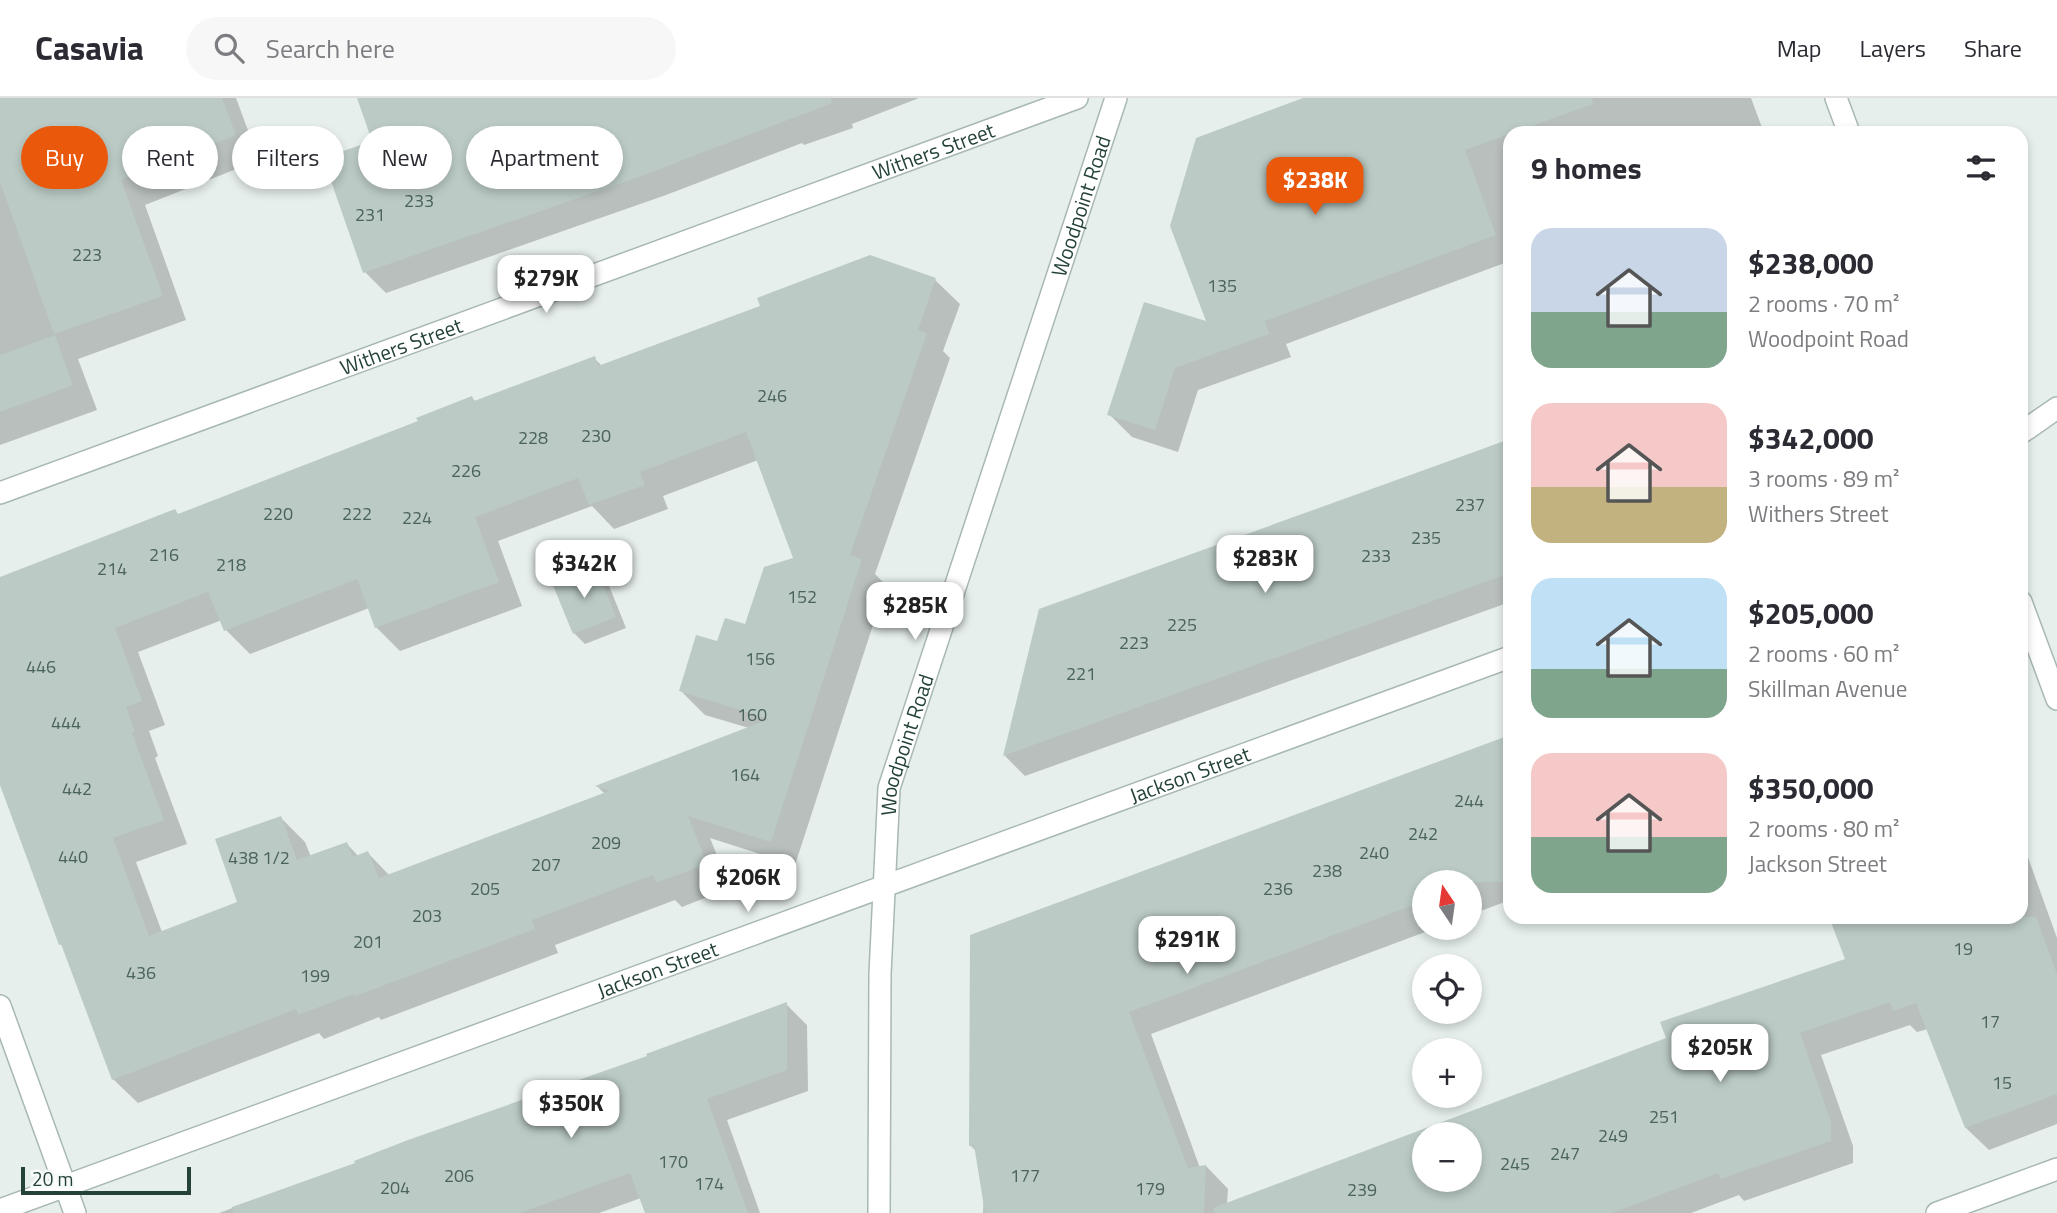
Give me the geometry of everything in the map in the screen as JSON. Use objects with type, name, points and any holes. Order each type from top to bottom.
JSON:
[{"type":"street","name":"Withers Street","points":[[0,493],[1077,98]]},
{"type":"street","name":"Woodpoint Road","points":[[879,1213],[880,974],[889,788],[1116,98]]},
{"type":"street","points":[[1836,98],[1846,126]]},
{"type":"street","points":[[2028,428],[2057,408]]},
{"type":"street","points":[[2028,622],[2057,699]]},
{"type":"street","name":"Jackson Street","points":[[0,1210],[1503,660]]},
{"type":"street","points":[[0,1006],[75,1213]]},
{"type":"street","points":[[1937,1213],[2057,1169]]},
{"type":"building","points":[[0,98],[222,98],[233,126],[232,137],[218,142],[218,126],[122,126],[122,189],[124,189],[163,296],[54,334],[0,182]]},
{"type":"building","points":[[357,98],[831,98],[832,103],[623,182],[623,126],[466,126],[466,189],[604,189],[363,273],[334,189],[344,189],[344,151],[358,146],[358,189],[452,189],[452,126],[367,126]]},
{"type":"building","points":[[1303,98],[1592,98],[1593,104],[1532,126],[1503,126],[1503,136],[1465,150],[1496,235],[1265,321],[1269,334],[1175,368],[1155,430],[1107,415],[1144,302],[1206,321],[1170,226],[1196,138]]},
{"type":"building","points":[[870,255],[936,278],[918,330],[927,333],[850,555],[862,559],[771,842],[688,816],[707,864],[656,883],[653,875],[532,920],[535,929],[355,996],[354,994],[298,1015],[296,1009],[112,1080],[0,785],[0,577],[175,509],[178,514],[418,421],[416,418],[472,396],[474,401],[595,356],[598,366],[760,306],[757,298]],"holes":[[[746,432],[793,558],[764,567],[745,624],[725,618],[717,641],[696,635],[679,691],[769,719],[595,786],[609,791],[379,878],[368,851],[353,857],[347,842],[297,860],[281,816],[215,839],[237,902],[149,936],[113,838],[164,820],[132,733],[135,732],[126,707],[142,701],[115,628],[208,592],[224,631],[357,579],[375,628],[499,582],[475,517],[578,478],[589,505],[645,485],[640,472]]]},
{"type":"building","points":[[55,335],[73,385],[0,412],[0,355]]},
{"type":"building","points":[[1503,442],[1503,576],[1003,756],[1039,609]]},
{"type":"building","points":[[595,565],[616,617],[573,634],[552,583]]},
{"type":"building","points":[[1503,738],[1503,882],[1482,882],[1482,870],[1412,870],[1412,906],[1129,1012],[1188,1168],[1206,1165],[1204,1213],[985,1213],[974,1145],[969,1146],[970,935]]},
{"type":"building","points":[[2028,917],[2036,917],[2057,974],[2057,1094],[1965,1128],[1916,1003],[1893,1011],[1890,1002],[1800,1033],[1831,1122],[1831,1141],[1720,1179],[1718,1173],[1612,1213],[1214,1213],[1213,1208],[1412,1133],[1412,1192],[1482,1192],[1482,1122],[1442,1122],[1666,1038],[1660,1022],[1845,959],[1832,924],[2028,924]]},
{"type":"building","points":[[787,1002],[787,1070],[707,1099],[748,1213],[645,1213],[630,1173],[520,1213],[233,1213],[232,1207],[355,1163],[354,1161],[408,1140],[647,1056],[646,1054]]}]
